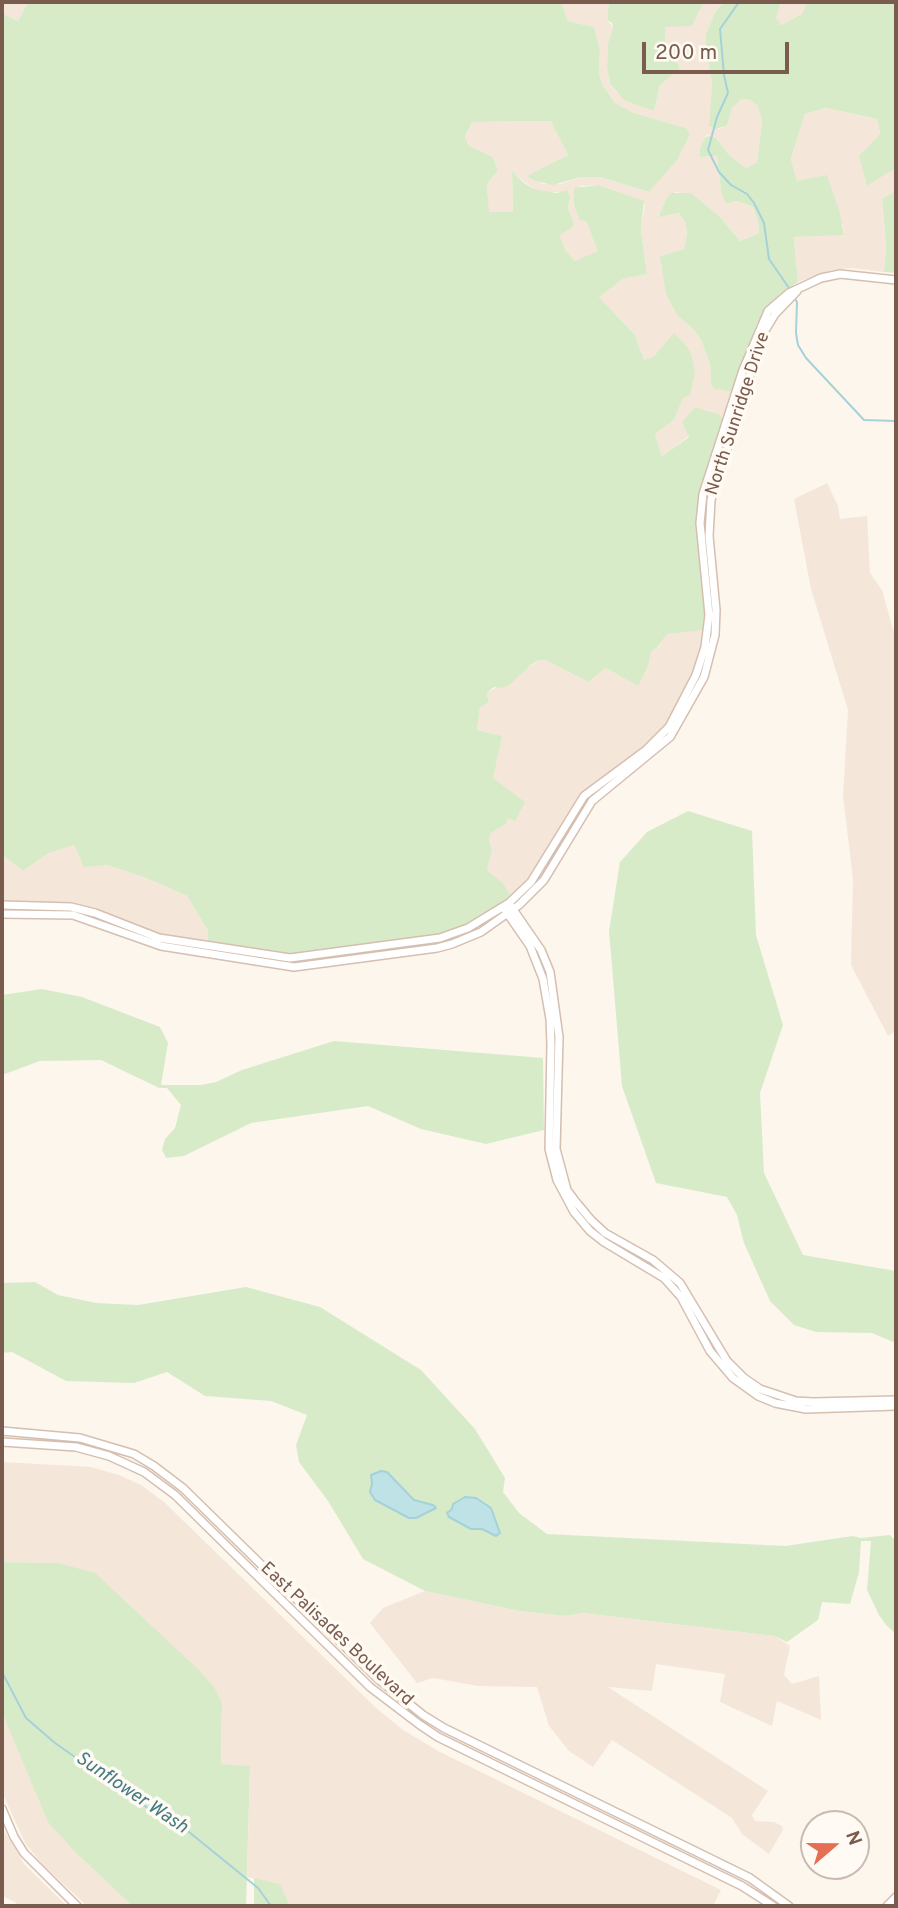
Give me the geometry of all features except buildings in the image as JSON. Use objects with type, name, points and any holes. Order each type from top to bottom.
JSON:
[{"type":"street","name":"North Sunridge Drive","points":[[2,914],[73,915],[161,946],[294,967],[444,946],[481,932],[508,908],[531,882],[584,796],[646,750],[669,727],[695,675],[705,647],[709,615],[700,523],[703,494],[743,370],[768,311],[782,298],[821,278],[840,274],[896,280]]},
{"type":"street","name":"North Sunridge Drive","points":[[2,905],[71,907],[159,938],[229,951],[290,958],[440,938],[468,928],[508,908]]},
{"type":"street","points":[[508,908],[541,950],[550,972],[559,1037],[556,1149],[567,1190],[590,1220],[605,1233],[653,1260],[680,1283],[727,1361],[760,1389],[796,1401],[896,1400]]},
{"type":"street","points":[[508,908],[535,955],[545,990],[551,1045],[549,1149],[557,1180],[574,1212],[590,1231],[604,1242],[664,1278],[681,1297],[710,1351],[733,1378],[758,1396],[775,1403],[806,1409],[896,1406]]},
{"type":"street","name":"East Palisades Boulevard","points":[[2,1431],[80,1438],[134,1454],[183,1488],[377,1678],[423,1715],[444,1728],[739,1872],[789,1906]]},
{"type":"street","name":"East Palisades Boulevard","points":[[2,1442],[76,1447],[109,1456],[145,1472],[175,1494],[370,1687],[420,1726],[742,1886],[772,1906]]},
{"type":"street","points":[[2,1809],[24,1853],[77,1906]]},
{"type":"street","points":[[887,1906],[896,1897]]},
{"type":"shaded area","points":[[2,2],[28,2],[18,21],[2,13]]},
{"type":"shaded area","points":[[561,2],[609,2],[607,20],[613,27],[608,44],[607,68],[610,84],[617,93],[654,111],[660,85],[679,65],[665,51],[665,26],[692,26],[704,2],[724,2],[715,12],[706,34],[712,83],[710,127],[719,129],[727,126],[732,108],[742,99],[749,99],[758,106],[762,120],[757,162],[746,168],[729,155],[716,138],[707,135],[700,148],[701,157],[717,156],[721,192],[726,204],[737,201],[753,207],[759,233],[740,241],[721,218],[685,194],[676,192],[666,199],[658,216],[679,213],[685,222],[687,233],[684,249],[661,256],[666,295],[677,315],[701,340],[710,364],[711,385],[716,389],[733,392],[725,421],[707,410],[702,410],[689,436],[662,456],[655,434],[674,420],[683,398],[692,356],[687,346],[674,334],[654,356],[644,360],[635,335],[599,297],[623,279],[647,274],[641,231],[645,204],[598,185],[580,186],[586,221],[599,252],[575,261],[558,235],[572,228],[574,223],[568,208],[570,197],[561,192],[534,189],[512,172],[513,212],[488,212],[487,187],[498,171],[493,157],[469,146],[465,138],[472,122],[552,121],[568,155],[528,176],[543,184],[561,184],[581,177],[600,177],[649,192],[686,128],[634,113],[615,103],[602,84],[599,73],[600,49],[594,27],[568,21]]},
{"type":"shaded area","points":[[781,2],[807,2],[802,14],[781,25],[775,18]]},
{"type":"shaded area","points":[[826,108],[877,119],[880,134],[867,186],[896,168],[896,191],[882,200],[886,245],[884,272],[852,268],[832,270],[798,282],[794,237],[844,234],[843,225],[797,181],[791,159],[805,114]]},
{"type":"shaded area","points":[[827,483],[838,506],[840,519],[867,516],[870,573],[882,590],[896,640],[896,1031],[888,1036],[851,965],[853,879],[843,796],[848,710],[811,589],[794,499]]},
{"type":"shaded area","points":[[705,630],[696,668],[665,725],[645,747],[590,787],[528,880],[511,896],[503,883],[487,870],[492,850],[489,839],[491,833],[506,824],[492,778],[502,736],[477,730],[480,708],[489,702],[487,693],[540,660],[588,682],[606,668],[638,685],[649,664],[651,652],[659,647],[667,633]]},
{"type":"shaded area","points":[[74,845],[84,866],[107,865],[187,896],[208,931],[208,945],[157,935],[88,909],[2,903],[2,855],[23,871],[49,853]]},
{"type":"shaded area","points":[[2,1462],[91,1467],[141,1485],[164,1502],[375,1707],[403,1730],[438,1751],[721,1890],[713,1906],[290,1906],[279,1884],[247,1877],[250,1767],[221,1764],[222,1704],[58,1563],[2,1562]]},
{"type":"shaded area","points":[[425,1591],[519,1611],[566,1616],[583,1613],[774,1636],[790,1646],[784,1675],[792,1684],[819,1676],[821,1720],[777,1701],[772,1726],[720,1702],[725,1674],[656,1664],[652,1691],[608,1687],[768,1791],[752,1815],[755,1821],[774,1822],[782,1826],[783,1830],[769,1854],[742,1834],[732,1818],[612,1740],[593,1767],[569,1751],[549,1726],[537,1687],[478,1686],[433,1678],[417,1683],[370,1623],[383,1608]]},
{"type":"shaded area","points":[[4,1717],[75,1852],[132,1906],[87,1906],[43,1865],[25,1843],[2,1792]]},
{"type":"shaded area","points":[[2,1827],[24,1864],[67,1906],[17,1906],[15,1902],[2,1896]]},
{"type":"green space","points":[[28,2],[561,2],[568,21],[594,27],[600,49],[599,73],[602,84],[615,103],[634,113],[686,128],[689,132],[677,160],[649,192],[600,177],[581,177],[553,185],[535,181],[527,176],[568,155],[551,121],[472,122],[465,137],[469,146],[493,157],[498,171],[487,187],[489,212],[513,212],[512,171],[534,189],[556,193],[567,190],[570,197],[568,208],[574,223],[572,228],[559,235],[566,251],[575,261],[598,251],[586,221],[580,220],[574,205],[574,188],[598,185],[644,201],[641,231],[647,274],[623,279],[599,297],[635,335],[644,360],[654,356],[674,333],[687,346],[692,356],[695,373],[690,395],[683,398],[674,420],[655,434],[662,456],[689,437],[682,422],[695,407],[718,414],[725,421],[702,490],[705,630],[667,634],[651,652],[649,664],[638,686],[606,668],[588,682],[540,660],[509,685],[494,687],[487,693],[489,702],[480,708],[477,730],[502,736],[493,778],[525,802],[515,821],[508,818],[506,824],[491,833],[489,839],[492,850],[487,870],[503,883],[511,896],[473,924],[449,934],[289,957],[208,945],[208,931],[187,896],[107,865],[84,867],[74,845],[49,853],[23,871],[2,855],[2,13],[18,21]]},
{"type":"green space","points":[[609,2],[704,2],[692,26],[665,27],[665,51],[679,65],[679,69],[660,85],[654,111],[624,100],[610,84],[607,68],[608,43],[613,27],[607,20]]},
{"type":"green space","points":[[724,2],[781,2],[776,18],[781,25],[802,14],[807,2],[896,2],[896,168],[867,186],[859,156],[880,134],[877,119],[826,108],[805,114],[791,159],[797,181],[827,175],[840,213],[844,235],[794,237],[798,282],[783,292],[757,323],[733,392],[715,389],[711,385],[710,364],[701,340],[677,315],[666,295],[660,256],[684,249],[687,233],[685,222],[679,213],[658,217],[671,193],[691,193],[721,218],[740,241],[759,233],[753,207],[737,201],[726,204],[721,192],[717,156],[700,157],[700,148],[705,137],[710,136],[716,138],[729,155],[746,168],[757,162],[762,120],[758,106],[749,99],[742,99],[732,108],[727,126],[715,129],[709,126],[712,83],[706,34],[715,12]]},
{"type":"green space","points":[[896,191],[896,273],[884,272],[886,245],[882,199]]},
{"type":"green space","points":[[688,811],[752,831],[756,935],[783,1025],[760,1093],[764,1173],[803,1255],[896,1271],[896,1343],[872,1333],[816,1332],[794,1325],[770,1301],[744,1243],[737,1215],[727,1197],[656,1183],[622,1086],[609,931],[620,862],[647,832]]},
{"type":"green space","points":[[42,989],[82,997],[160,1027],[168,1043],[161,1085],[201,1085],[216,1082],[242,1070],[334,1041],[543,1058],[544,1130],[486,1144],[421,1129],[368,1106],[251,1123],[184,1156],[166,1158],[162,1150],[165,1139],[175,1128],[181,1105],[167,1088],[159,1088],[101,1060],[40,1061],[2,1075],[2,995]]},
{"type":"green space","points":[[35,1282],[58,1295],[96,1303],[138,1305],[246,1287],[320,1307],[421,1370],[475,1429],[505,1478],[503,1492],[519,1513],[547,1534],[785,1546],[853,1536],[861,1538],[890,1535],[896,1541],[896,1634],[879,1615],[867,1590],[871,1541],[861,1541],[859,1572],[850,1604],[822,1602],[818,1620],[787,1642],[774,1636],[583,1613],[566,1616],[519,1611],[425,1591],[363,1559],[328,1501],[299,1462],[296,1445],[307,1415],[271,1401],[205,1396],[167,1372],[134,1383],[66,1381],[12,1352],[2,1353],[2,1283]]},
{"type":"green space","points":[[2,1562],[58,1563],[95,1573],[214,1687],[222,1703],[221,1764],[250,1766],[246,1906],[132,1906],[75,1852],[48,1822],[4,1717],[2,1718]]},
{"type":"green space","points":[[254,1878],[280,1884],[290,1906],[254,1906]]},
{"type":"water","points":[[387,1472],[414,1500],[436,1508],[416,1518],[409,1518],[375,1500],[370,1492],[371,1475]]},
{"type":"water","points":[[465,1497],[476,1498],[491,1508],[500,1533],[496,1536],[482,1529],[471,1529],[449,1517],[447,1513],[453,1504]]},
{"type":"waterway","points":[[739,2],[720,29],[728,93],[717,117],[708,150],[719,172],[754,203],[764,223],[769,259],[791,291]]},
{"type":"waterway","points":[[795,299],[798,345],[806,358],[864,420],[896,421]]},
{"type":"waterway","name":"Sunflower Wash","points":[[2,1672],[26,1718],[55,1743],[152,1811],[189,1832],[258,1888],[271,1906]]}]
